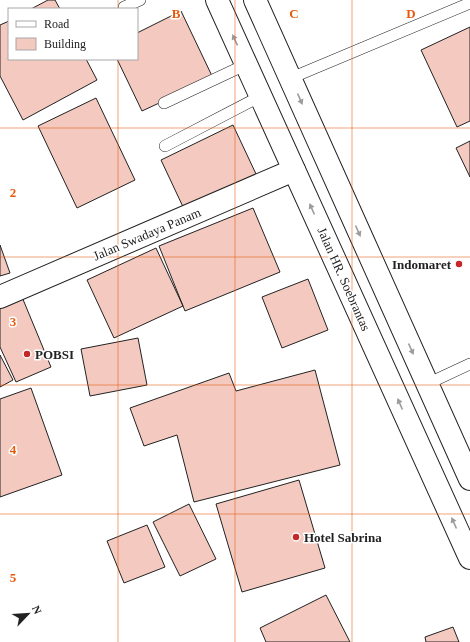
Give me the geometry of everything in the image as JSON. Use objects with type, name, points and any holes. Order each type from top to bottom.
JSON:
[{"type":"main road","name":"Jalan HR. Soebrantas","points":[[217,0],[470,558]]},
{"type":"main road","points":[[255,0],[470,479]]},
{"type":"main road","name":"Jalan Swadaya Panam","points":[[0,297],[294,170]]},
{"type":"lane","points":[[124,7],[140,0]]},
{"type":"lane","points":[[291,78],[470,3]]},
{"type":"lane","points":[[164,103],[247,64]]},
{"type":"lane","points":[[165,146],[260,96]]},
{"type":"lane","points":[[427,384],[470,364]]},
{"type":"building","points":[[48,0],[55,0],[59,8],[33,8]]},
{"type":"building","points":[[181,11],[213,78],[142,111],[117,60],[138,60],[138,32]]},
{"type":"building","points":[[8,21],[8,60],[87,60],[97,80],[23,120],[0,76],[0,25]]},
{"type":"building","points":[[470,27],[470,121],[457,127],[421,50]]},
{"type":"building","points":[[96,98],[135,180],[77,208],[38,126]]},
{"type":"building","points":[[233,125],[256,174],[184,209],[161,160]]},
{"type":"building","points":[[470,141],[470,177],[456,148]]},
{"type":"building","points":[[253,208],[280,272],[185,311],[159,246]]},
{"type":"building","points":[[0,245],[10,273],[0,276]]},
{"type":"building","points":[[156,248],[183,306],[114,338],[87,280]]},
{"type":"building","points":[[308,279],[328,330],[282,348],[262,297]]},
{"type":"building","points":[[22,297],[51,367],[16,382],[0,347],[0,306]]},
{"type":"building","points":[[138,338],[147,385],[90,396],[81,349]]},
{"type":"building","points":[[0,355],[13,380],[0,387]]},
{"type":"building","points":[[315,370],[340,465],[194,502],[177,435],[144,446],[130,408],[229,373],[236,391]]},
{"type":"building","points":[[31,388],[62,475],[0,497],[0,399]]},
{"type":"building","points":[[299,480],[325,568],[242,592],[216,504]]},
{"type":"building","points":[[189,504],[216,559],[180,576],[153,522]]},
{"type":"building","points":[[147,525],[165,567],[124,583],[107,541]]},
{"type":"building","points":[[326,595],[350,642],[266,642],[260,628]]},
{"type":"building","points":[[453,627],[459,642],[426,642],[425,637]]},
{"type":"place","name":"Indomaret","points":[[459,264]]},
{"type":"place","name":"POBSI","points":[[27,354]]},
{"type":"place","name":"Hotel Sabrina","points":[[296,537]]}]
